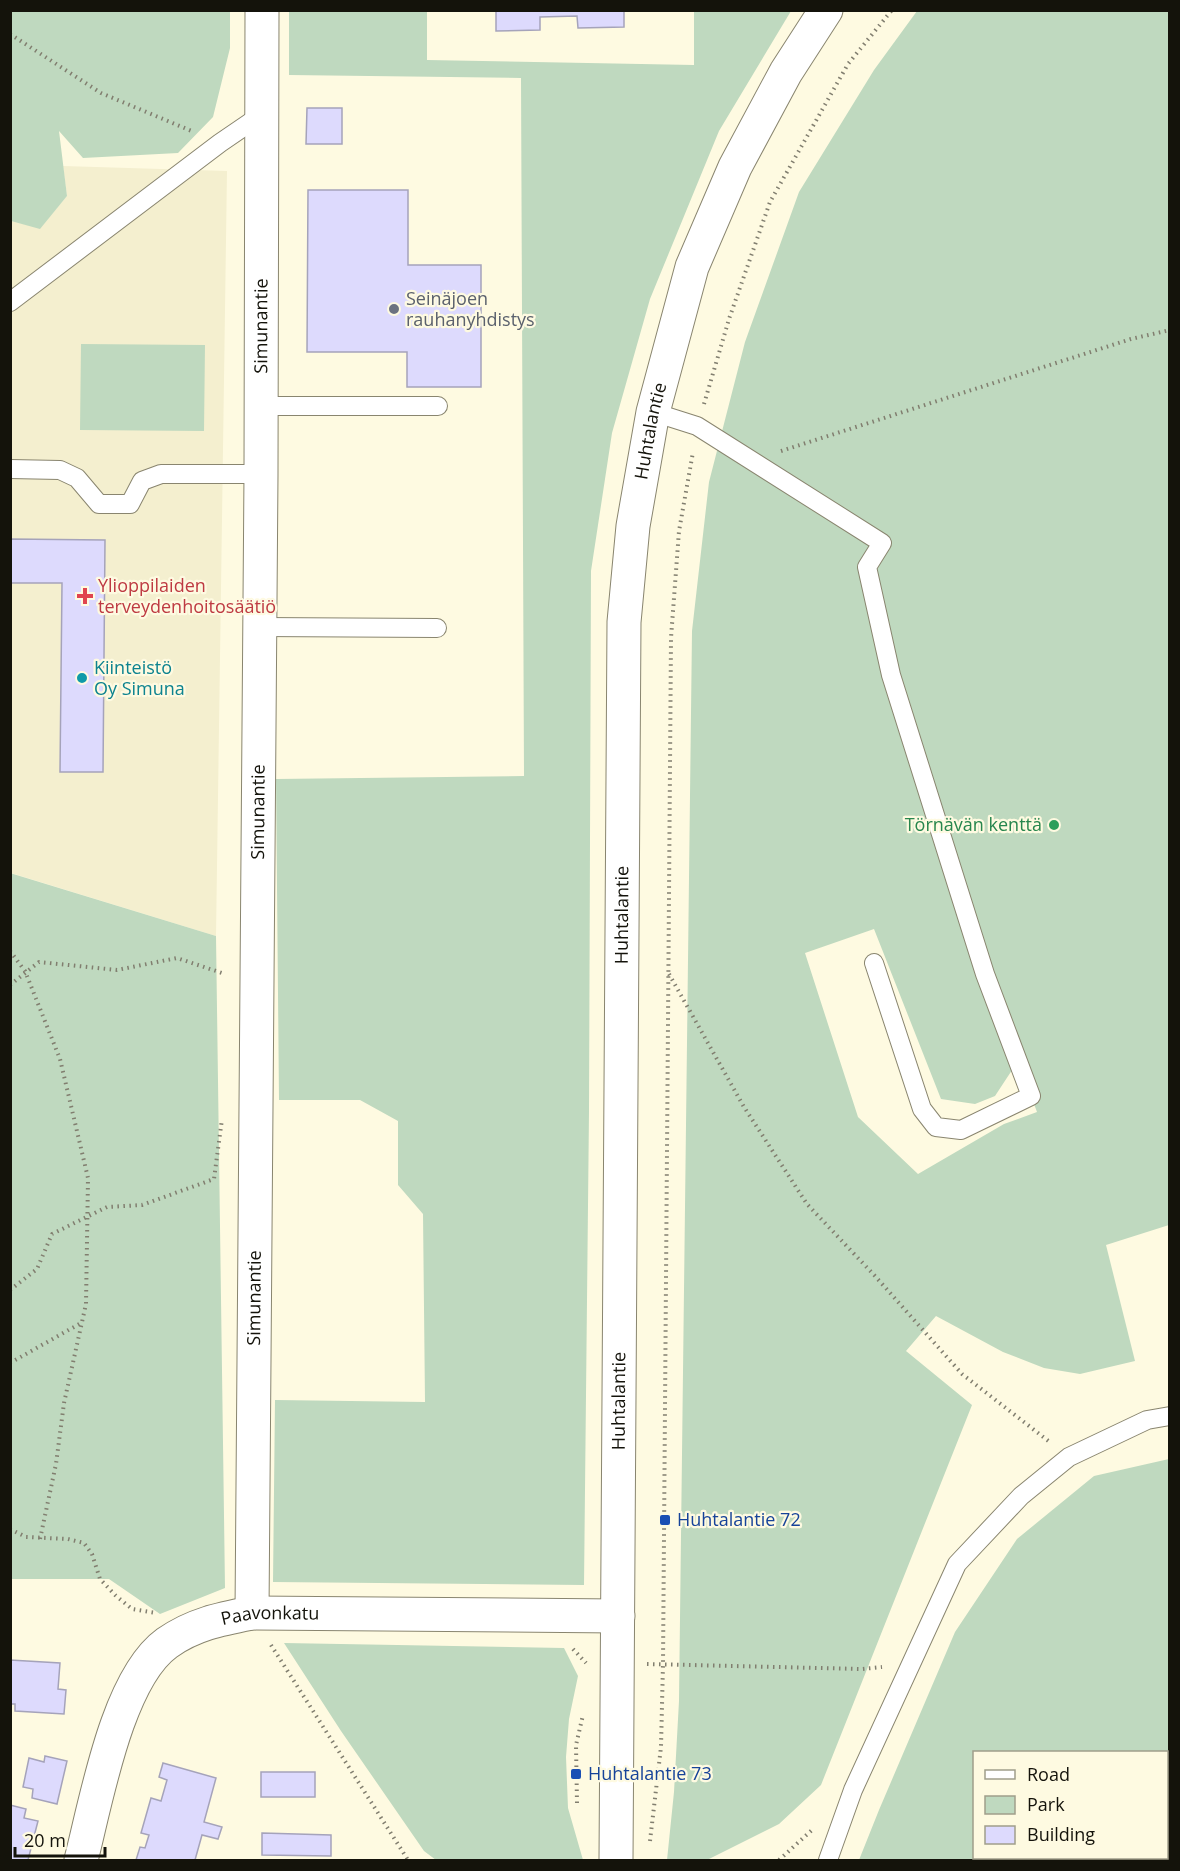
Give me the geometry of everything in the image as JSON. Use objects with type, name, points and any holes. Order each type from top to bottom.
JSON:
[{"type":"street","name":"Simunantie","points":[[252,1613],[261,474],[262,10]]},
{"type":"street","name":"Huhtalantie","points":[[616,1860],[624,622],[633,526],[654,412],[692,267],[735,167],[786,72],[826,10]]},
{"type":"street","name":"Paavonkatu","points":[[81,1860],[123,1706],[141,1671],[166,1643],[204,1623],[252,1613],[618,1616]]},
{"type":"lane","points":[[10,302],[220,143],[261,115]]},
{"type":"lane","points":[[261,406],[438,406]]},
{"type":"lane","points":[[654,412],[697,426],[882,543],[867,567],[891,675],[985,974],[1031,1095],[961,1130],[936,1127],[922,1109],[874,963]]},
{"type":"lane","points":[[10,468],[60,470],[77,478],[99,504],[130,504],[142,481],[161,474],[261,474]]},
{"type":"lane","points":[[260,627],[437,628]]},
{"type":"lane","points":[[828,1860],[853,1790],[957,1564],[1021,1496],[1069,1457],[1148,1420],[1170,1416]]},
{"type":"path","points":[[650,1849],[661,1747],[663,1664],[671,638],[679,531],[697,426],[729,319],[770,202],[848,64],[892,10]]},
{"type":"path","points":[[10,34],[101,93],[220,143]]},
{"type":"path","points":[[751,460],[1131,339],[1170,330]]},
{"type":"path","points":[[10,951],[25,971],[60,1059],[88,1178],[86,1304],[64,1403],[56,1464],[40,1539]]},
{"type":"path","points":[[10,985],[39,962],[117,970],[177,958],[257,986]]},
{"type":"path","points":[[669,973],[744,1107],[807,1204],[962,1374],[1069,1457]]},
{"type":"path","points":[[10,1290],[37,1269],[52,1234],[107,1207],[142,1205],[214,1179],[222,1116]]},
{"type":"path","points":[[10,1363],[82,1323]]},
{"type":"path","points":[[10,1529],[26,1537],[68,1539],[84,1543],[92,1554],[100,1579],[115,1595],[132,1609],[160,1614]]},
{"type":"path","points":[[252,1613],[408,1860]]},
{"type":"path","points":[[663,1664],[862,1669],[910,1664]]},
{"type":"path","points":[[577,1803],[576,1745],[584,1711]]},
{"type":"shaded area","points":[[63,166],[227,171],[216,936],[11,873],[11,221],[40,228],[67,196]]},
{"type":"green space","points":[[11,10],[230,11],[230,48],[213,117],[178,153],[83,158],[59,131],[67,196],[40,229],[11,221]]},
{"type":"green space","points":[[289,11],[427,11],[427,60],[694,65],[694,11],[791,11],[719,131],[650,299],[612,433],[591,571],[584,1585],[273,1582],[275,1400],[425,1402],[423,1214],[398,1185],[398,1121],[360,1100],[279,1100],[276,779],[524,776],[521,78],[289,75]]},
{"type":"green space","points":[[917,11],[1169,11],[1169,1225],[1106,1245],[1135,1361],[1080,1374],[1044,1368],[1003,1352],[936,1316],[906,1351],[972,1405],[821,1785],[779,1824],[707,1860],[667,1860],[674,1792],[679,1701],[692,631],[709,482],[745,342],[799,192],[874,70]],"holes":[[[874,929],[941,1099],[975,1104],[995,1096],[1018,1061],[1037,1112],[1004,1124],[918,1174],[858,1117],[805,953]]]},
{"type":"green space","points":[[81,344],[205,345],[204,431],[80,430]]},
{"type":"green space","points":[[10,873],[216,936],[225,1588],[160,1614],[109,1579],[11,1579]]},
{"type":"green space","points":[[1169,1459],[1169,1860],[859,1860],[955,1632],[1017,1539],[1094,1476]]},
{"type":"green space","points":[[284,1643],[564,1648],[578,1676],[569,1719],[566,1757],[568,1808],[583,1860],[436,1860],[424,1851],[341,1731]]},
{"type":"building","points":[[496,10],[624,10],[624,27],[578,28],[577,16],[540,17],[540,30],[496,31]]},
{"type":"building","points":[[307,108],[342,108],[342,144],[306,144]]},
{"type":"building","name":"Seinäjoen rauhanyhdistys","points":[[308,190],[408,190],[408,265],[481,265],[481,387],[407,387],[407,352],[307,352]]},
{"type":"building","name":"Kiinteistö Oy Simuna","points":[[10,539],[105,540],[103,772],[60,772],[62,583],[10,583]]},
{"type":"building","points":[[10,1660],[60,1663],[58,1689],[66,1690],[64,1714],[15,1711],[15,1704],[10,1704]]},
{"type":"building","points":[[45,1756],[67,1761],[57,1804],[32,1798],[33,1789],[23,1787],[29,1758],[44,1762]]},
{"type":"building","points":[[163,1763],[216,1778],[204,1822],[222,1827],[218,1839],[202,1835],[195,1860],[136,1860],[140,1847],[145,1848],[149,1835],[141,1833],[151,1798],[161,1801],[167,1780],[159,1777]]},
{"type":"building","points":[[261,1772],[315,1772],[315,1797],[261,1797]]},
{"type":"building","points":[[10,1805],[26,1809],[24,1818],[38,1821],[28,1860],[10,1860]]},
{"type":"building","points":[[262,1833],[331,1835],[331,1856],[262,1855]]},
{"type":"place","name":"Seinäjoen rauhanyhdistys","points":[[394,309]]},
{"type":"place","name":"Ylioppilaiden terveydenhoitosäätiö","points":[[85,596]]},
{"type":"place","name":"Kiinteistö Oy Simuna","points":[[82,678]]},
{"type":"place","name":"Törnävän kenttä","points":[[1054,825]]},
{"type":"place","name":"Huhtalantie 72","points":[[665,1520]]},
{"type":"place","name":"Huhtalantie 73","points":[[576,1774]]}]
